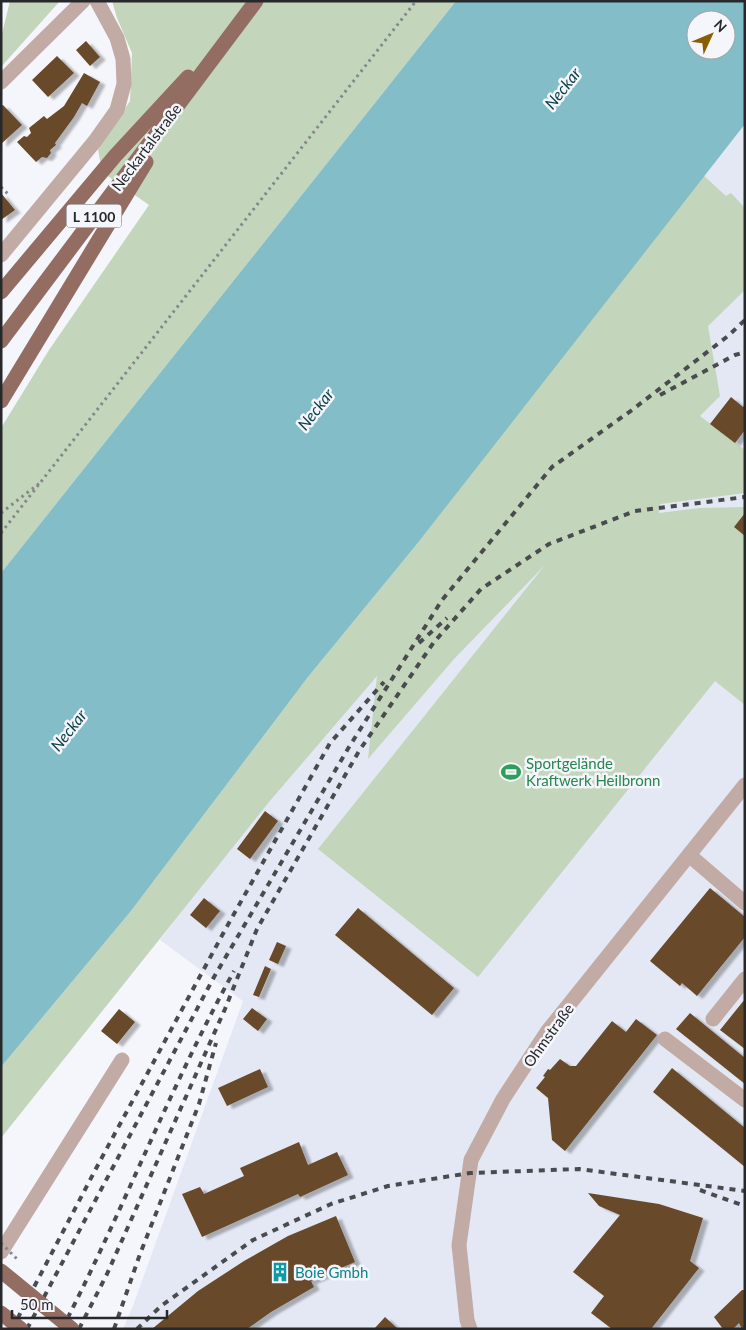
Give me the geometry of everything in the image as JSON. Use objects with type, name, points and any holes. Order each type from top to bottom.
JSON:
[{"type":"main road","name":"Neckartalstraße","points":[[1,341],[256,1]]},
{"type":"main road","points":[[1,292],[115,156],[246,14]]},
{"type":"main road","points":[[1,401],[188,92]]},
{"type":"main road","points":[[1,1271],[72,1329]]},
{"type":"main road","points":[[1,1313],[21,1329]]},
{"type":"street","points":[[1,82],[82,1]]},
{"type":"street","points":[[1,255],[95,141],[117,110],[124,84],[123,59],[117,38],[97,1]]},
{"type":"street","name":"Ohmstraße","points":[[470,1329],[467,1320],[460,1245],[471,1160],[503,1100],[547,1032],[745,785]]},
{"type":"street","points":[[689,855],[745,903]]},
{"type":"street","points":[[713,1019],[745,979]]},
{"type":"street","points":[[665,1039],[745,1100]]},
{"type":"street","points":[[1,1252],[122,1060]]},
{"type":"path","points":[[1,533],[416,1]]},
{"type":"path","points":[[1,187],[8,194]]},
{"type":"path","points":[[1,513],[45,479]]},
{"type":"shaded area","points":[[745,124],[745,1329],[123,1329],[243,1001],[160,940],[414,595],[585,329]]},
{"type":"green space","points":[[10,1],[60,1],[1,67],[1,38]]},
{"type":"green space","points":[[112,1],[456,1],[1,573],[1,428],[49,350],[149,205],[102,172],[98,149],[130,101],[132,53]]},
{"type":"green space","points":[[703,175],[726,196],[731,193],[745,208],[745,290],[708,326],[720,396],[700,416],[745,450],[745,493],[660,504],[659,513],[700,508],[745,507],[745,513],[734,527],[745,536],[745,705],[715,681],[478,977],[318,849],[545,565],[454,659],[368,759],[377,676],[269,802],[1,1138],[1,1067],[131,911],[308,677],[417,544]]},
{"type":"water","name":"Neckar","points":[[456,1],[745,1],[745,124],[417,544],[308,677],[131,911],[1,1067],[1,573]]},
{"type":"building","points":[[86,41],[100,57],[90,66],[76,50]]},
{"type":"building","points":[[57,56],[74,73],[48,97],[32,80]]},
{"type":"building","points":[[84,73],[100,82],[87,106],[82,103],[55,143],[56,145],[50,150],[51,153],[47,158],[42,157],[36,162],[17,142],[24,136],[27,137],[31,133],[29,128],[44,116],[47,119],[64,106]]},
{"type":"building","points":[[3,105],[22,125],[1,144],[1,106]]},
{"type":"building","points":[[1,193],[15,210],[1,220]]},
{"type":"building","points":[[731,397],[743,407],[745,405],[745,430],[735,443],[710,424]]},
{"type":"building","points":[[745,513],[745,536],[734,527]]},
{"type":"building","points":[[265,811],[278,821],[250,859],[237,849]]},
{"type":"building","points":[[710,888],[745,917],[745,937],[697,996],[682,983],[680,986],[650,961]]},
{"type":"building","points":[[204,898],[220,911],[206,928],[190,915]]},
{"type":"building","points":[[358,908],[454,988],[432,1015],[335,935]]},
{"type":"building","points":[[277,942],[286,946],[278,964],[269,960]]},
{"type":"building","points":[[265,966],[271,969],[259,997],[253,995]]},
{"type":"building","points":[[745,999],[745,1049],[720,1030]]},
{"type":"building","points":[[252,1008],[267,1019],[258,1031],[243,1019]]},
{"type":"building","points":[[119,1009],[135,1022],[117,1044],[101,1031]]},
{"type":"building","points":[[690,1013],[745,1058],[745,1084],[676,1029]]},
{"type":"building","points":[[636,1019],[657,1035],[565,1151],[552,1140],[548,1098],[536,1088],[545,1077],[543,1076],[548,1069],[550,1070],[560,1059],[570,1066],[576,1066],[612,1021],[626,1032]]},
{"type":"building","points":[[672,1068],[745,1128],[745,1167],[653,1092]]},
{"type":"building","points":[[260,1069],[268,1087],[227,1106],[218,1088]]},
{"type":"building","points":[[299,1142],[308,1165],[337,1152],[348,1175],[300,1197],[298,1194],[202,1237],[182,1194],[200,1187],[204,1194],[244,1176],[240,1168]]},
{"type":"building","points":[[588,1193],[659,1204],[703,1218],[690,1261],[699,1268],[651,1329],[612,1329],[591,1313],[604,1296],[573,1272],[620,1215],[599,1206]]},
{"type":"building","name":"Boie Gmbh","points":[[336,1216],[355,1262],[311,1281],[314,1287],[271,1312],[247,1329],[152,1329],[198,1291],[244,1261],[288,1236]]},
{"type":"building","points":[[742,1290],[745,1290],[745,1329],[742,1329],[739,1323],[733,1329],[723,1329],[714,1317]]},
{"type":"building","points":[[385,1317],[398,1329],[374,1329]]},
{"type":"railway","points":[[27,1329],[214,977],[349,747],[442,600],[552,467],[632,410],[728,336],[745,320]]},
{"type":"railway","points":[[660,395],[735,355],[745,352]]},
{"type":"railway","points":[[79,1329],[107,1274],[225,1009],[257,929],[359,751],[434,642],[481,589],[549,544],[635,511],[745,497]]},
{"type":"railway","points":[[419,643],[447,618]]},
{"type":"railway","points":[[12,1329],[225,930],[330,743],[384,682]]},
{"type":"railway","points":[[62,1329],[106,1240],[189,1059],[234,971]]},
{"type":"railway","points":[[114,1329],[140,1254],[199,1104],[216,1043]]},
{"type":"railway","points":[[137,1329],[161,1306],[253,1240],[331,1204],[388,1186],[470,1173],[579,1169],[745,1191]]},
{"type":"railway","points":[[700,1190],[745,1206]]},
{"type":"place","name":"Sportgelände Kraftwerk Heilbronn","points":[[511,772]]},
{"type":"place","name":"Boie Gmbh","points":[[280,1272]]}]
